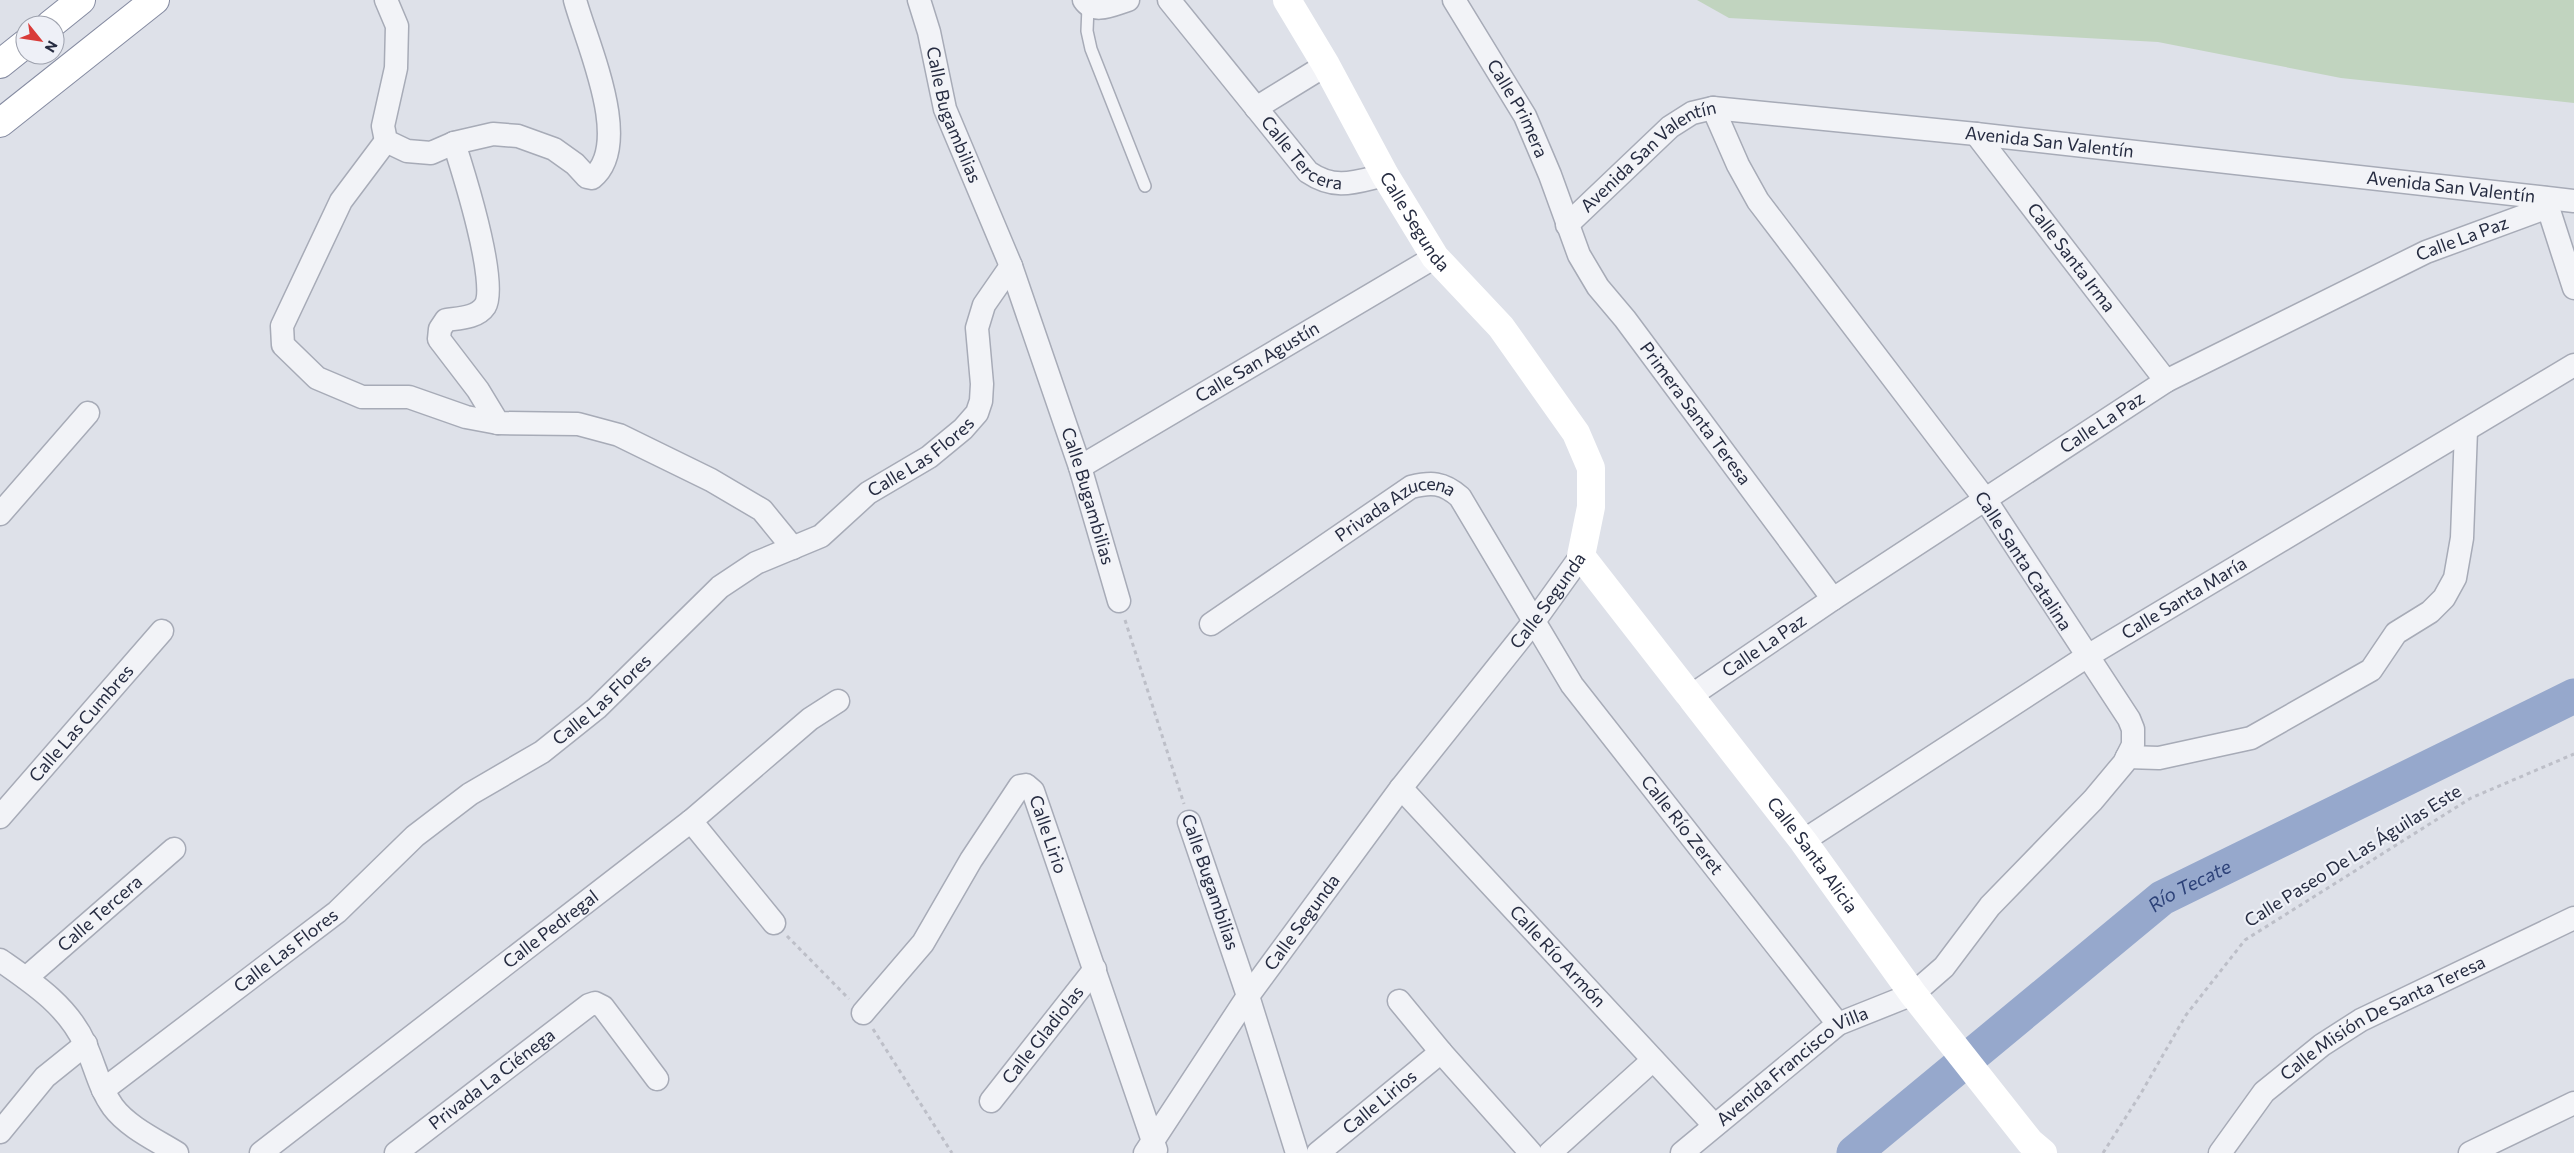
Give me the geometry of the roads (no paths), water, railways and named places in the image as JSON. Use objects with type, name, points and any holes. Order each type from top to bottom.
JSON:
[{"type":"main road","points":[[62,15],[81,0]]},
{"type":"main road","points":[[0,123],[155,0]]},
{"type":"main road","name":"Calle Segunda","points":[[1287,0],[1326,65],[1385,175],[1435,257],[1501,327],[1576,433],[1590,468],[1592,507],[1581,556]]},
{"type":"main road","points":[[0,64],[15,52]]},
{"type":"main road","name":"Calle Santa Alicia","points":[[1581,556],[1803,842],[1913,994],[2036,1148]]},
{"type":"street","points":[[386,0],[397,26],[396,68],[383,126],[386,141],[341,201],[282,326],[283,345],[317,378],[362,396],[409,397],[466,417],[498,423],[578,424],[619,435],[711,480],[762,510],[793,548]]},
{"type":"street","points":[[386,141],[407,151],[431,153],[454,144],[493,134],[518,136],[554,149],[575,164],[587,177],[592,178],[603,166],[609,133],[603,85],[575,0]]},
{"type":"street","name":"Calle Bugambilias","points":[[919,0],[945,109],[1011,266],[1080,467],[1119,601]]},
{"type":"street","points":[[1086,3],[1103,7],[1128,0]]},
{"type":"street","name":"Calle Tercera","points":[[1169,0],[1308,172],[1322,181],[1334,184],[1352,183],[1385,175]]},
{"type":"street","name":"Calle Primera","points":[[1454,0],[1525,116],[1550,175],[1567,225]]},
{"type":"street","name":"Calle Tercera","points":[[1256,108],[1326,65]]},
{"type":"street","name":"Avenida San Valentín","points":[[1567,225],[1670,127],[1692,113],[1713,108],[1976,134],[2547,202],[2574,201]]},
{"type":"street","name":"Calle Santa Catalina","points":[[1713,108],[1738,164],[1758,201],[1985,499],[2086,657],[2129,719],[2133,729],[2133,745],[2127,757],[2094,800],[1990,906],[1944,967],[1913,994]]},
{"type":"street","name":"Calle Santa Irma","points":[[1976,134],[2166,381]]},
{"type":"street","points":[[454,144],[472,198],[489,290],[485,306],[478,314],[446,320],[440,329],[439,339],[478,390],[498,423]]},
{"type":"street","points":[[2547,202],[2574,288]]},
{"type":"street","name":"Calle La Paz","points":[[1689,697],[1833,599],[2166,381],[2426,252],[2547,202]]},
{"type":"street","name":"Primera Santa Teresa","points":[[1567,225],[1579,255],[1598,287],[1625,320],[1833,599]]},
{"type":"street","name":"Calle San Agustín","points":[[1080,467],[1435,257]]},
{"type":"street","name":"Calle Las Flores","points":[[103,1090],[337,912],[415,836],[470,794],[542,752],[590,713],[720,587],[756,562],[821,536],[868,493],[928,457],[963,429],[977,412],[982,384],[977,328],[984,305],[1011,266]]},
{"type":"street","name":"Calle Santa María","points":[[1803,842],[2086,657],[2574,366]]},
{"type":"street","points":[[0,514],[88,413]]},
{"type":"street","points":[[2127,757],[2159,758],[2251,738],[2371,670],[2396,633],[2430,612],[2444,598],[2456,578],[2462,538],[2466,430]]},
{"type":"street","name":"Privada Azucena","points":[[1211,624],[1411,487],[1439,483],[1460,497],[1535,620]]},
{"type":"street","name":"Calle Segunda","points":[[1248,996],[1401,788],[1535,620],[1581,556]]},
{"type":"street","name":"Calle Río Zeret","points":[[1535,620],[1572,685],[1838,1024]]},
{"type":"street","name":"Calle Las Cumbres","points":[[0,817],[162,631]]},
{"type":"street","name":"Calle Pedregal","points":[[262,1153],[691,821],[810,719],[838,702]]},
{"type":"street","name":"Calle Lirio","points":[[863,1013],[924,943],[971,860],[1020,786],[1026,785],[1033,791],[1095,969],[1152,1149]]},
{"type":"street","name":"Calle Río Armón","points":[[1401,788],[1714,1125]]},
{"type":"street","points":[[691,821],[774,923]]},
{"type":"street","name":"Calle Bugambilias","points":[[1189,822],[1248,996],[1297,1153]]},
{"type":"street","name":"Calle Tercera","points":[[26,978],[174,849]]},
{"type":"street","name":"Calle Misión De Santa Teresa","points":[[2220,1153],[2264,1092],[2322,1045],[2361,1020],[2574,918]]},
{"type":"street","points":[[0,960],[59,1004],[73,1022],[86,1044],[103,1090],[114,1108],[127,1121],[178,1153]]},
{"type":"street","name":"Calle Gladiolas","points":[[991,1101],[1095,969]]},
{"type":"street","name":"Avenida Francisco Villa","points":[[1682,1153],[1838,1024],[1913,994]]},
{"type":"street","points":[[1152,1149],[1248,996]]},
{"type":"street","points":[[1399,1001],[1441,1052],[1531,1153]]},
{"type":"street","name":"Privada La Ciénega","points":[[396,1153],[589,1005],[595,1003],[603,1007],[657,1079]]},
{"type":"street","points":[[0,1132],[45,1077],[86,1044]]},
{"type":"street","name":"Calle Lirios","points":[[1318,1153],[1441,1052]]},
{"type":"street","points":[[1550,1153],[1653,1060]]},
{"type":"street","points":[[2470,1153],[2574,1103]]},
{"type":"lane","points":[[1086,3],[1087,31],[1091,49],[1145,186]]},
{"type":"waterway","name":"Río Tecate","points":[[1854,1153],[2162,898],[2574,696]]}]
